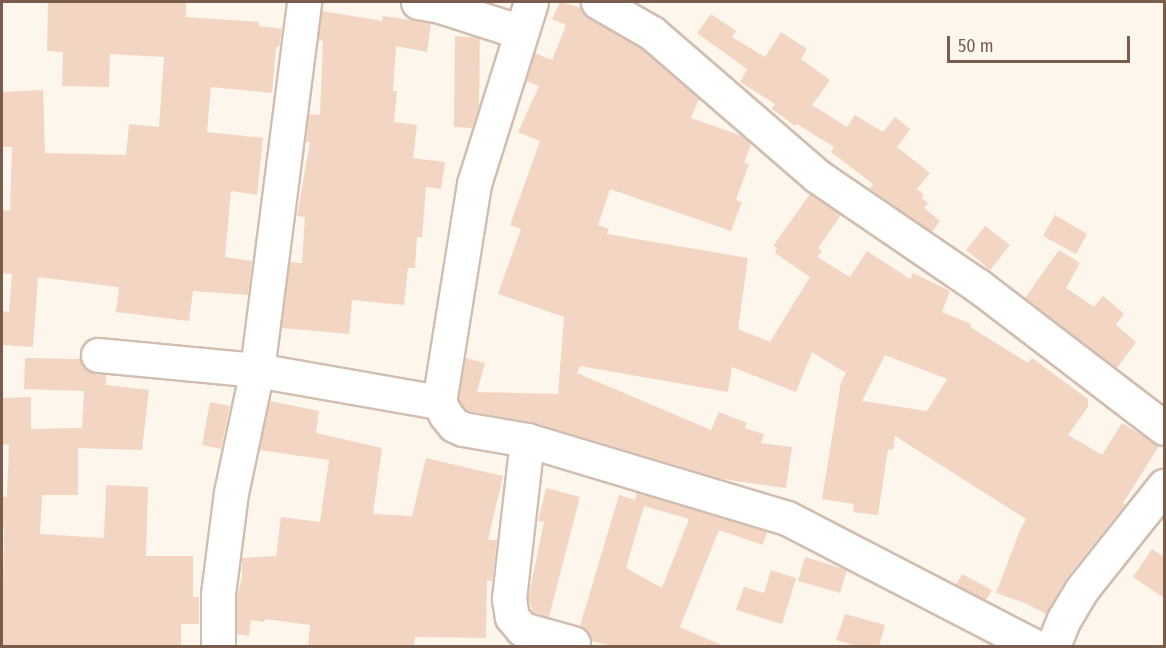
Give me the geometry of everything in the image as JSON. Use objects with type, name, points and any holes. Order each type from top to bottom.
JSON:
[{"type":"street","points":[[218,646],[218,594],[231,493],[257,370],[304,2]]},
{"type":"street","points":[[418,2],[440,6],[521,32]]},
{"type":"street","points":[[531,2],[474,184],[439,402],[454,425],[527,440],[787,518],[1034,646]]},
{"type":"street","points":[[598,2],[652,33],[817,176],[977,285],[1164,428]]},
{"type":"street","points":[[98,355],[257,370],[439,402]]},
{"type":"street","points":[[527,440],[508,600],[512,617],[522,629],[573,643]]},
{"type":"street","points":[[1053,646],[1064,619],[1082,589],[1164,486]]},
{"type":"building","points":[[48,2],[186,2],[186,17],[259,22],[259,26],[282,29],[279,47],[276,47],[272,93],[211,87],[207,132],[263,138],[257,195],[231,191],[225,257],[252,261],[248,295],[193,291],[189,321],[116,312],[119,287],[38,277],[33,347],[2,345],[2,311],[9,312],[12,274],[2,273],[2,223],[3,210],[10,211],[12,147],[2,147],[2,92],[43,90],[45,153],[126,155],[129,124],[159,127],[164,57],[110,54],[109,87],[62,86],[63,52],[47,51]]},
{"type":"building","points":[[560,2],[581,8],[589,18],[641,48],[699,99],[691,118],[742,136],[751,144],[744,163],[749,164],[736,200],[742,202],[731,231],[610,189],[598,225],[609,229],[607,234],[748,258],[738,329],[770,342],[810,277],[775,253],[777,248],[773,246],[810,194],[841,215],[818,248],[822,251],[817,257],[850,277],[867,251],[910,279],[913,273],[950,291],[942,312],[971,324],[970,327],[1028,363],[1032,358],[1088,399],[1088,407],[1068,435],[1102,455],[1122,423],[1159,446],[1123,503],[1125,505],[1067,577],[1046,614],[1025,603],[996,593],[1026,519],[895,436],[893,450],[888,449],[878,515],[853,512],[854,504],[822,499],[841,382],[846,373],[812,352],[796,392],[732,367],[728,392],[580,366],[577,373],[711,430],[719,412],[747,423],[745,428],[764,434],[761,443],[792,447],[786,488],[722,479],[532,422],[468,411],[462,405],[459,399],[465,358],[485,363],[477,392],[558,394],[564,317],[498,294],[521,229],[510,225],[540,141],[518,132],[539,86],[526,81],[535,53],[552,60],[566,25],[552,19]],"holes":[[[885,355],[947,379],[927,411],[862,401]]]},
{"type":"building","points":[[322,11],[382,21],[383,16],[431,23],[427,52],[396,46],[393,91],[397,91],[394,122],[417,125],[413,158],[445,162],[441,189],[426,187],[422,237],[417,237],[415,268],[408,268],[404,305],[352,300],[349,334],[281,328],[290,262],[302,263],[305,217],[297,216],[310,142],[306,142],[309,114],[320,115],[323,41],[318,40]]},
{"type":"building","points":[[711,14],[736,31],[732,37],[765,57],[781,32],[807,49],[801,59],[830,80],[812,105],[847,127],[855,115],[883,132],[895,117],[910,129],[897,147],[930,173],[917,189],[928,203],[924,208],[940,221],[932,232],[870,189],[873,184],[831,152],[834,147],[797,124],[795,126],[772,109],[775,104],[740,82],[747,69],[697,33]]},
{"type":"building","points":[[455,36],[480,38],[479,105],[472,128],[454,127]]},
{"type":"building","points":[[1055,215],[1087,234],[1076,254],[1043,236]]},
{"type":"building","points":[[985,226],[1010,245],[990,270],[966,250]]},
{"type":"building","points":[[1059,250],[1080,263],[1066,288],[1094,307],[1103,296],[1124,314],[1116,325],[1136,342],[1117,368],[1025,298]]},
{"type":"building","points":[[25,358],[80,359],[88,371],[106,375],[106,385],[149,390],[142,450],[78,448],[78,495],[42,495],[40,534],[104,538],[106,485],[148,487],[146,556],[193,556],[193,597],[199,597],[199,624],[181,624],[181,646],[2,646],[4,527],[2,527],[2,496],[7,497],[9,444],[2,445],[2,398],[31,397],[31,429],[82,428],[84,391],[24,389]]},
{"type":"building","points":[[270,401],[319,411],[316,433],[382,448],[373,514],[412,516],[426,458],[503,476],[488,540],[497,540],[492,581],[487,581],[486,638],[415,637],[414,646],[308,646],[310,625],[265,619],[264,622],[251,620],[249,636],[237,634],[237,598],[242,576],[242,558],[276,556],[281,517],[320,522],[329,460],[259,450]]},
{"type":"building","points":[[210,402],[230,406],[221,449],[202,445]]},
{"type":"building","points":[[546,488],[580,497],[549,617],[533,612],[528,599],[544,522],[538,521]]},
{"type":"building","points":[[637,492],[767,532],[763,545],[719,530],[680,627],[723,646],[612,646],[591,641],[587,630],[580,626],[619,495],[635,500]],"holes":[[[644,506],[689,519],[662,588],[626,568]]]},
{"type":"building","points":[[1152,549],[1164,557],[1164,598],[1133,577]]},
{"type":"building","points":[[805,557],[847,570],[840,593],[798,581]]},
{"type":"building","points":[[771,570],[796,578],[782,624],[736,610],[744,587],[764,593]]},
{"type":"building","points":[[962,574],[992,590],[986,600],[956,585]]},
{"type":"building","points":[[845,614],[885,625],[879,646],[856,646],[836,640]]}]
